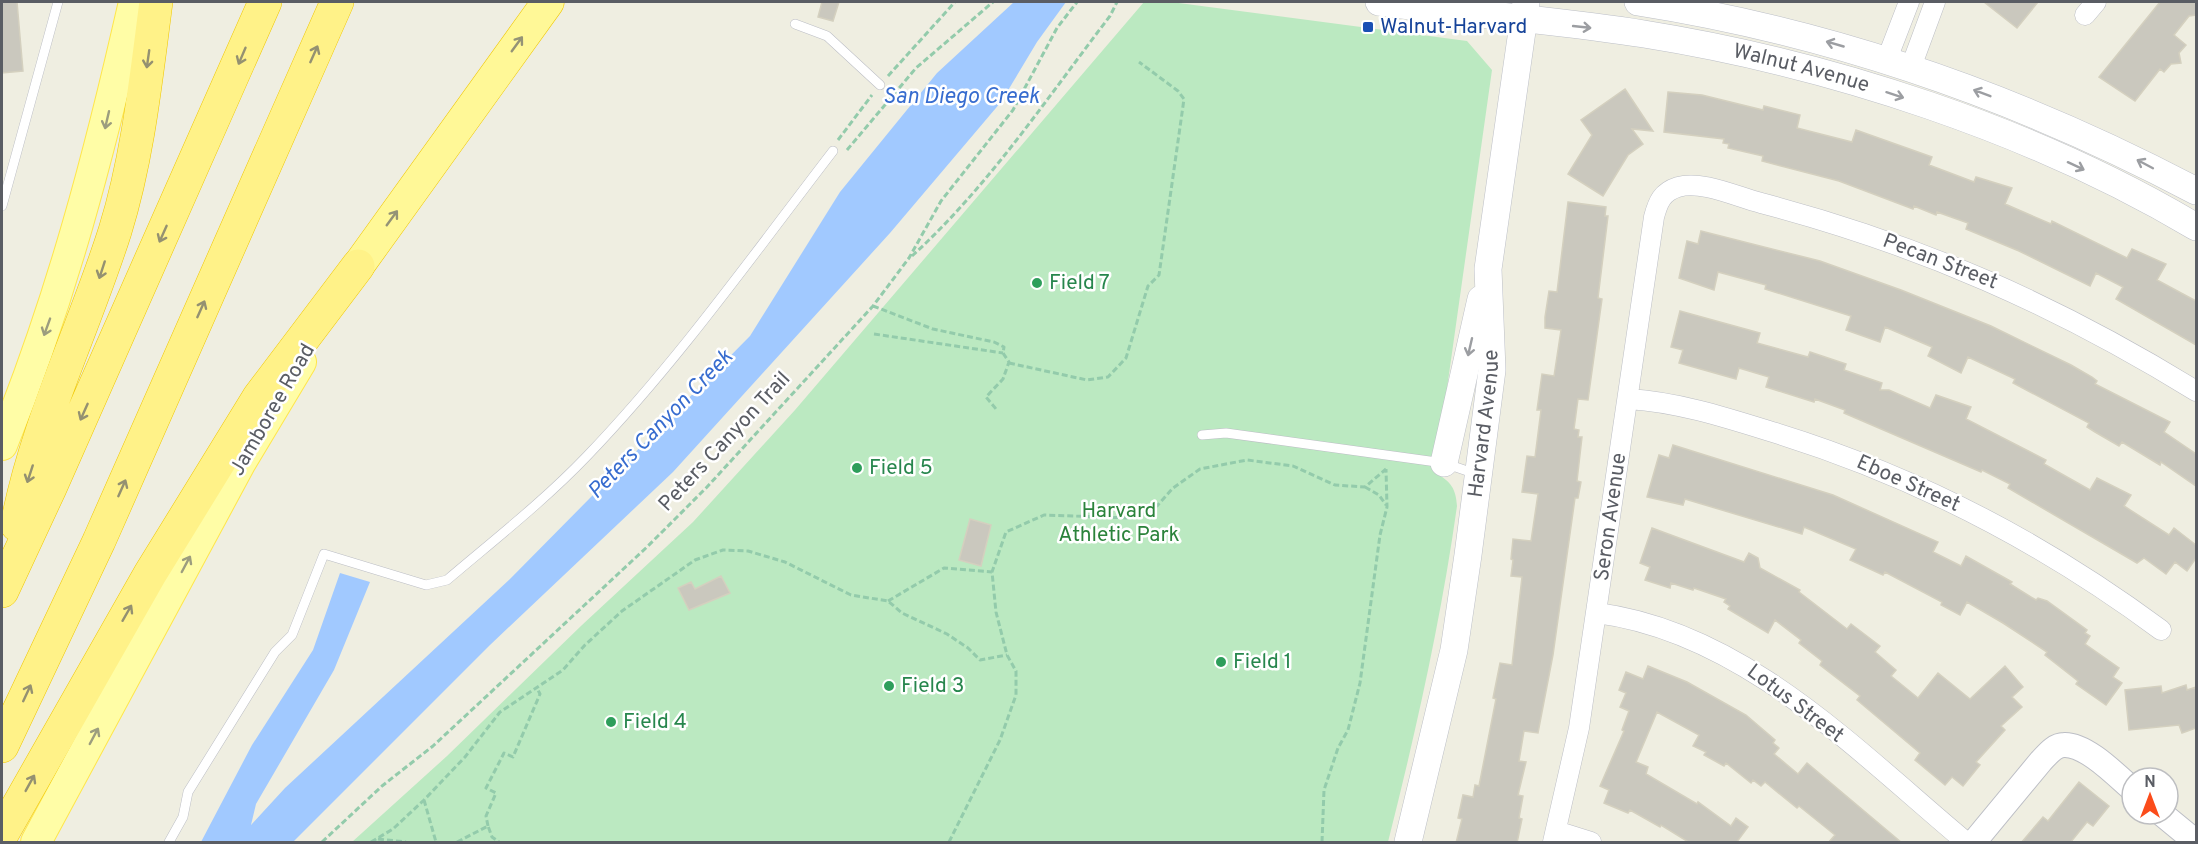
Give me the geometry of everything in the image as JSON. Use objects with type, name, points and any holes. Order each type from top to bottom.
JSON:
[{"type":"highway","points":[[4,586],[21,502],[59,385],[93,297],[129,177],[156,2]]},
{"type":"highway","points":[[4,586],[55,477],[265,2]]},
{"type":"highway","points":[[2,746],[99,541],[337,2]]},
{"type":"highway","name":"Jamboree Road","points":[[358,266],[548,2]]},
{"type":"highway","points":[[2,834],[150,574],[259,397],[358,266]]},
{"type":"main road","points":[[2,445],[54,307],[81,219],[134,2]]},
{"type":"main road","name":"Walnut Avenue","points":[[1379,2],[1525,11],[1702,45],[1867,86],[1939,110],[2022,142],[2104,179],[2196,227]]},
{"type":"main road","name":"Walnut Avenue","points":[[1638,2],[1744,21],[1899,63],[2086,135],[2196,191]]},
{"type":"main road","name":"Harvard Avenue","points":[[1408,843],[1454,650],[1492,370],[1488,269],[1525,11]]},
{"type":"main road","name":"Jamboree Road","points":[[36,843],[241,462],[358,266]]},
{"type":"main road","points":[[1444,463],[1488,269]]},
{"type":"street","points":[[1899,63],[1909,2]]},
{"type":"street","points":[[1899,63],[1935,2]]},
{"type":"street","name":"Pecan Street","points":[[1666,192],[1679,186],[1694,185],[1832,222],[1912,249],[1990,280],[2075,321],[2196,391]]},
{"type":"street","name":"Seron Avenue","points":[[1555,837],[1579,728],[1654,216],[1658,202],[1666,192]]},
{"type":"street","name":"Eboe Street","points":[[1629,399],[1674,404],[1720,415],[1808,442],[1902,479],[1949,500],[2044,550],[2105,588],[2161,630]]},
{"type":"street","name":"Lotus Street","points":[[1597,613],[1621,616],[1669,629],[1764,678],[1798,702],[1966,843]]},
{"type":"street","points":[[1974,843],[2051,750],[2063,745],[2081,750],[2098,760],[2120,779]]},
{"type":"street","points":[[2176,826],[2196,843]]},
{"type":"street","points":[[1555,837],[1591,843]]},
{"type":"lane","points":[[2,206],[58,2]]},
{"type":"lane","points":[[795,24],[827,36],[879,85]]},
{"type":"lane","points":[[169,843],[183,817],[188,792],[275,652],[292,635],[324,554],[426,585],[447,580],[578,465],[631,409],[695,334],[833,151]]},
{"type":"lane","points":[[1202,435],[1226,433],[1444,463],[1478,475]]},
{"type":"path","points":[[847,150],[916,68],[993,2]]},
{"type":"path","name":"Peters Canyon Trail","points":[[322,843],[382,786],[432,747],[654,539],[707,487],[873,306],[909,258],[940,201],[1013,110],[1057,28],[1077,2]]},
{"type":"path","points":[[909,258],[938,232],[974,191],[1110,16],[1117,2]]},
{"type":"path","points":[[873,306],[933,329],[1004,346],[1003,353],[1009,363],[1087,380],[1108,376],[1126,358],[1148,286],[1159,275],[1184,99],[1178,91],[1139,62]]},
{"type":"path","points":[[874,334],[1003,353]]},
{"type":"path","points":[[996,409],[986,397],[1003,379],[1009,363]]},
{"type":"path","points":[[949,843],[1000,740],[1016,695],[1016,671],[1007,655],[996,612],[992,572],[1006,532],[1044,515],[1130,518],[1157,506],[1173,488],[1200,469],[1247,460],[1277,462],[1308,471],[1335,485],[1365,487],[1379,495],[1387,507]]},
{"type":"path","points":[[1322,843],[1324,790],[1338,748],[1348,730],[1360,683],[1380,535],[1387,507],[1386,469],[1365,487]]},
{"type":"path","points":[[371,843],[393,829],[424,800],[465,757],[500,712],[563,670],[585,645],[622,611],[695,560],[723,550],[748,551],[785,562],[851,595],[888,601],[902,614],[947,634],[968,648],[980,660],[1007,655]]},
{"type":"path","points":[[888,601],[944,568],[992,572]]},
{"type":"path","points":[[499,843],[492,837],[486,816],[496,794],[486,788],[504,753],[513,757],[540,694],[537,688]]},
{"type":"path","points":[[424,800],[436,843]]},
{"type":"path","points":[[457,843],[488,826]]},
{"type":"path","points":[[376,839],[406,843]]},
{"type":"green space","name":"Harvard Athletic Park","points":[[1144,2],[1171,2],[1467,41],[1492,70],[1435,473],[1452,486],[1457,506],[1427,675],[1388,842],[352,842],[447,756],[582,625],[693,522],[795,410]]},
{"type":"water","name":"San Diego Creek","points":[[1014,2],[1066,2],[1037,42],[1001,102],[890,233],[673,472],[490,645],[293,842],[201,842],[252,745],[313,650],[340,573],[370,582],[334,670],[256,804],[251,825],[285,788],[510,579],[750,336],[840,192],[937,73]]},
{"type":"building","points":[[2,2],[17,2],[23,71],[2,73]]},
{"type":"building","points":[[822,2],[839,2],[833,21],[818,17]]},
{"type":"building","points":[[1984,2],[2038,2],[2017,28]]},
{"type":"building","points":[[2160,2],[2196,2],[2196,15],[2189,16],[2174,35],[2186,45],[2179,53],[2181,63],[2171,64],[2164,72],[2160,69],[2135,101],[2099,77]]},
{"type":"building","points":[[1625,89],[1653,131],[1632,129],[1643,144],[1628,155],[1603,196],[1568,174],[1592,135],[1581,120]]},
{"type":"building","points":[[1668,92],[1702,95],[1763,110],[1764,106],[1800,115],[1797,128],[1852,142],[1856,130],[1932,157],[1929,165],[1974,182],[1976,177],[2012,188],[2005,204],[2051,224],[2052,221],[2127,258],[2132,249],[2166,264],[2157,280],[2196,301],[2196,345],[2116,299],[2123,287],[2096,273],[2090,286],[2019,251],[1966,229],[1968,223],[1937,212],[1936,215],[1914,206],[1913,209],[1839,181],[1762,161],[1763,156],[1728,148],[1729,144],[1723,143],[1724,139],[1664,132]]},
{"type":"building","points":[[1568,202],[1606,207],[1605,216],[1608,216],[1598,298],[1602,299],[1588,400],[1578,399],[1574,429],[1579,430],[1578,437],[1582,437],[1577,481],[1581,482],[1578,498],[1575,498],[1553,655],[1538,733],[1524,731],[1519,761],[1526,762],[1518,795],[1523,796],[1519,818],[1522,819],[1517,843],[1456,843],[1462,819],[1458,818],[1463,795],[1473,797],[1475,785],[1479,786],[1496,699],[1493,698],[1500,663],[1512,665],[1522,577],[1511,576],[1513,539],[1531,541],[1538,494],[1522,492],[1527,456],[1535,457],[1541,410],[1537,410],[1542,374],[1554,376],[1561,330],[1545,328],[1545,317],[1549,291],[1557,292]]},
{"type":"building","points":[[1701,231],[1820,261],[1901,290],[1991,326],[2071,365],[2092,377],[2097,381],[2095,384],[2170,422],[2164,432],[2196,454],[2196,486],[2161,462],[2160,465],[2122,442],[2119,446],[2095,432],[2087,427],[2089,423],[2013,383],[2015,379],[1968,357],[1961,373],[1928,356],[1932,347],[1885,327],[1880,342],[1846,330],[1851,316],[1765,289],[1766,285],[1718,272],[1714,290],[1679,278],[1687,241],[1698,244]]},
{"type":"building","points":[[1680,311],[1760,333],[1757,343],[1808,357],[1810,352],[1846,364],[1844,370],[1882,383],[1880,390],[1889,390],[1930,408],[1936,395],[1971,407],[1966,419],[2046,460],[2044,464],[2090,490],[2097,478],[2131,495],[2124,506],[2169,535],[2174,528],[2196,545],[2196,558],[2187,571],[2175,562],[2166,574],[2144,558],[2137,563],[2008,488],[2010,484],[1982,470],[1981,472],[1844,413],[1845,410],[1815,399],[1814,402],[1766,387],[1769,377],[1739,368],[1736,379],[1679,363],[1683,350],[1671,347]]},
{"type":"building","points":[[1673,445],[1833,495],[1938,542],[1933,552],[1961,566],[1966,556],[2012,582],[2010,584],[2036,600],[2038,598],[2047,601],[2087,630],[2085,633],[2090,636],[2085,644],[2119,668],[2113,677],[2122,683],[2106,705],[2076,684],[2078,681],[2045,655],[2047,652],[2003,623],[1967,602],[1960,615],[1941,605],[1942,602],[1885,572],[1883,575],[1850,560],[1856,549],[1804,527],[1802,534],[1685,499],[1683,505],[1647,497],[1659,455],[1669,458]]},
{"type":"building","points":[[970,519],[991,525],[981,566],[959,560]]},
{"type":"building","points":[[1652,528],[1744,562],[1749,553],[1758,558],[1760,568],[1800,590],[1799,592],[1847,629],[1851,624],[1880,646],[1875,652],[1896,670],[1891,676],[1918,698],[1938,673],[1970,699],[2005,666],[2023,687],[2012,697],[2022,707],[2001,726],[2005,730],[1976,762],[1980,765],[1963,786],[1952,777],[1945,785],[1915,760],[1920,753],[1857,700],[1860,696],[1820,665],[1822,661],[1799,643],[1801,640],[1775,620],[1768,633],[1728,609],[1730,606],[1724,602],[1726,599],[1694,588],[1693,590],[1671,583],[1670,588],[1645,580],[1650,567],[1640,563]]},
{"type":"building","points":[[721,576],[730,593],[689,610],[678,588],[691,582],[695,589]]},
{"type":"building","points":[[1648,666],[1687,682],[1746,715],[1775,740],[1773,743],[1779,748],[1774,754],[1798,774],[1807,763],[1902,843],[1828,843],[1835,835],[1799,806],[1797,808],[1765,782],[1761,786],[1753,780],[1751,783],[1726,763],[1724,766],[1704,755],[1706,752],[1693,746],[1699,735],[1657,712],[1636,762],[1648,767],[1646,774],[1697,804],[1698,802],[1731,826],[1736,818],[1748,827],[1736,843],[1690,843],[1630,810],[1628,813],[1604,803],[1609,790],[1600,786],[1624,731],[1622,730],[1629,711],[1620,707],[1626,693],[1619,690],[1626,672],[1643,679]]},
{"type":"building","points":[[2186,685],[2187,690],[2196,687],[2196,728],[2182,733],[2179,725],[2129,730],[2125,690],[2161,686],[2162,693]]},
{"type":"building","points":[[2079,782],[2109,806],[2093,826],[2087,822],[2070,843],[2021,843],[2043,817],[2048,821]]},
{"type":"place","name":"Walnut-Harvard","points":[[1368,27]]},
{"type":"place","name":"Field 7","points":[[1037,283]]},
{"type":"place","name":"Field 5","points":[[857,468]]},
{"type":"place","name":"Field 1","points":[[1221,662]]},
{"type":"place","name":"Field 3","points":[[889,686]]},
{"type":"place","name":"Field 4","points":[[611,722]]},
{"type":"water label","name":"Peters Canyon Creek","points":[[661,425]]}]
